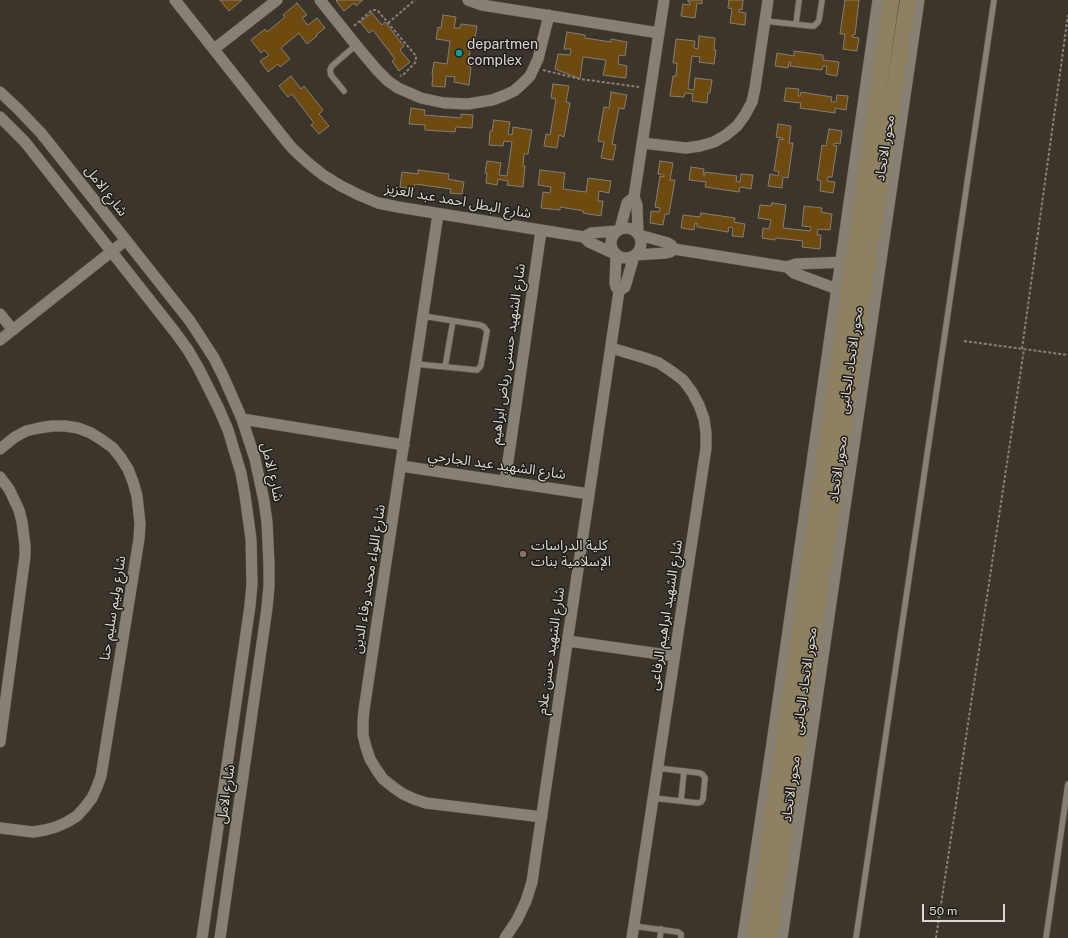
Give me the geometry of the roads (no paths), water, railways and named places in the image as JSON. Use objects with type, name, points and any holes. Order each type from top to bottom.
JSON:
[{"type":"street","name":"شارع البطل احمد عبد العزيز","points":[[175,0],[292,148],[323,175],[359,196],[398,208],[584,237],[589,242],[615,254]]},
{"type":"street","points":[[214,49],[277,0]]},
{"type":"street","points":[[320,0],[377,70],[388,80],[398,88],[421,98],[444,103],[468,104],[492,100],[514,91],[526,80],[534,68],[538,59],[549,15]]},
{"type":"street","points":[[468,0],[482,4],[659,32]]},
{"type":"street","points":[[635,256],[640,249],[641,242],[638,234],[637,205],[634,197],[664,0]]},
{"type":"street","points":[[642,143],[686,148],[700,146],[714,142],[737,126],[752,102],[768,0]]},
{"type":"street","name":"محور الاتحاد الجانبى","points":[[742,938],[772,743],[850,291],[854,263],[878,0]]},
{"type":"street","name":"محور الاتحاد","points":[[754,938],[850,291],[891,0]]},
{"type":"street","name":"محور الاتحاد","points":[[854,263],[908,0]]},
{"type":"street","name":"محور الاتحاد الجانبى","points":[[782,938],[919,0]]},
{"type":"street","name":"شارع الامل","points":[[0,92],[41,133],[190,321],[224,378],[242,419],[255,459],[264,501],[268,544],[267,608],[220,938]]},
{"type":"street","name":"شارع الامل","points":[[0,117],[25,142],[175,332],[210,389],[228,430],[246,495],[252,562],[250,606],[202,938]]},
{"type":"street","points":[[634,197],[627,203],[618,230],[612,238],[612,250],[615,254],[626,259],[635,256],[666,253],[674,249]]},
{"type":"street","name":"شارع اللواء محمد وفاء الدين","points":[[438,214],[363,722],[363,735],[370,759],[376,769],[384,779],[403,794],[426,803],[542,817]]},
{"type":"street","points":[[618,230],[623,228],[631,229],[638,234],[668,243],[674,249],[787,267],[796,264],[854,263]]},
{"type":"street","name":"شارع البطل احمد عبد العزيز","points":[[584,237],[591,233],[618,230]]},
{"type":"street","name":"شارع الشهيد حسنى رياض ابراهيم","points":[[505,482],[541,231]]},
{"type":"street","points":[[0,340],[126,240]]},
{"type":"street","name":"شارع الشهيد حسن علام","points":[[505,938],[526,901],[532,882],[619,291],[615,283],[615,254]]},
{"type":"street","name":"شارع الشهيد حسن علام","points":[[619,291],[625,286],[635,256]]},
{"type":"street","points":[[787,267],[794,273],[850,291]]},
{"type":"street","name":"محور الاتحاد","points":[[769,938],[850,291]]},
{"type":"street","points":[[0,314],[13,330]]},
{"type":"street","name":"شارع الشهيد ابراهيم الرفاعى","points":[[611,348],[659,363],[683,380],[699,405],[704,419],[706,433],[706,448],[632,938]]},
{"type":"street","points":[[242,419],[404,445]]},
{"type":"street","name":"شارع وليم سليم حنا","points":[[0,449],[15,437],[26,431],[39,428],[66,426],[78,428],[91,433],[113,448],[128,469],[137,496],[140,524],[136,562],[102,769],[97,787],[88,803],[76,816],[56,827],[33,832],[0,828]]},
{"type":"street","name":"شارع الشهيد عيد الجارحي","points":[[401,466],[589,494]]},
{"type":"street","points":[[0,477],[9,489],[19,510],[24,533],[25,556],[0,742]]},
{"type":"street","points":[[568,641],[674,656]]},
{"type":"lane","points":[[796,24],[799,0]]},
{"type":"lane","points":[[765,21],[811,26],[816,24],[819,20],[822,0]]},
{"type":"lane","points":[[856,938],[994,0]]},
{"type":"lane","points":[[344,91],[331,75],[330,70],[332,66],[356,45]]},
{"type":"lane","points":[[416,364],[477,370],[480,367],[486,332],[484,327],[480,324],[423,316]]},
{"type":"lane","points":[[445,367],[453,320]]},
{"type":"lane","points":[[653,798],[698,803],[703,799],[705,776],[700,773],[657,768]]},
{"type":"lane","points":[[681,801],[684,771]]},
{"type":"lane","points":[[1046,938],[1068,784]]},
{"type":"lane","points":[[633,926],[678,932],[681,934],[681,938]]},
{"type":"lane","points":[[660,938],[661,929]]},
{"type":"place","name":"departmen complex","points":[[459,53]]},
{"type":"place","name":"كلية الدراسات الإسلامية بنات","points":[[523,554]]}]
